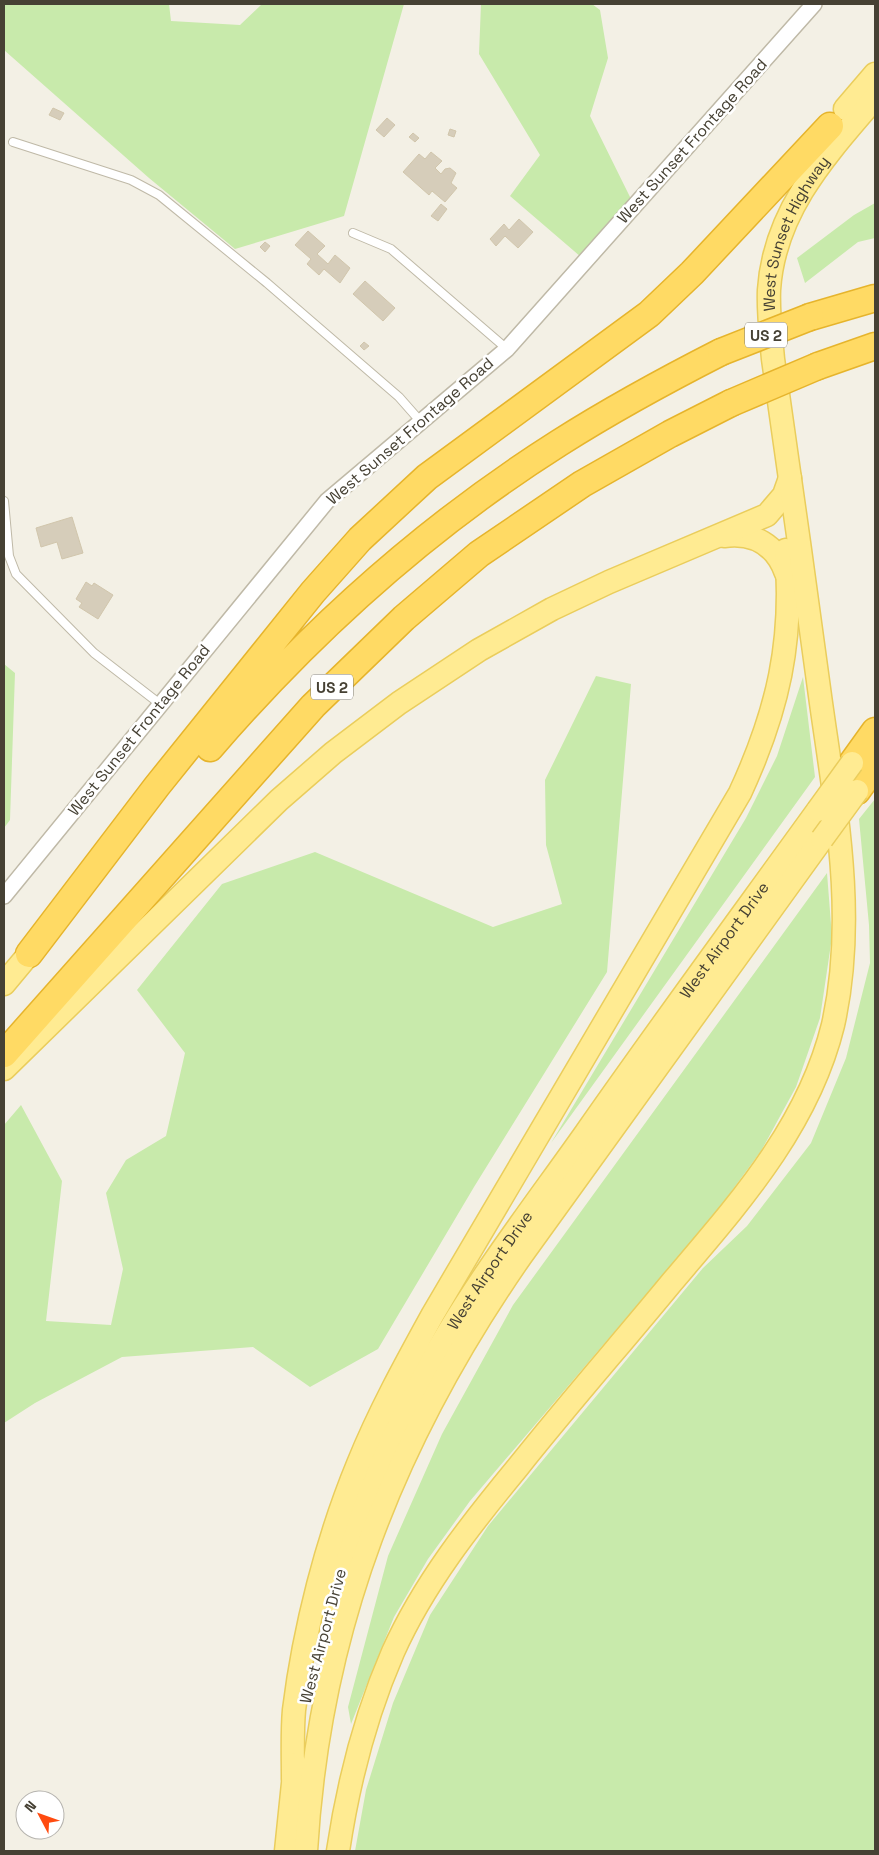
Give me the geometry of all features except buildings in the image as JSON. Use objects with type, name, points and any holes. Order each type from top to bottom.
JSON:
[{"type":"highway","points":[[29,954],[157,786],[313,592],[360,539],[428,477],[649,314],[692,273],[830,126]]},
{"type":"highway","name":"US 2","points":[[29,954],[231,724],[277,675],[376,580],[466,507],[560,442],[642,393],[721,352],[810,317],[875,298]]},
{"type":"highway","name":"US 2","points":[[4,1054],[313,706],[404,618],[479,554],[574,489],[670,434],[731,403],[818,366],[875,346]]},
{"type":"highway","points":[[857,791],[875,731]]},
{"type":"main road","points":[[293,1778],[294,1711],[307,1636],[328,1550],[357,1464],[390,1393],[438,1306],[740,793],[759,751],[778,690],[788,632],[788,579],[781,501],[760,352],[757,309],[758,279],[764,248],[780,201],[798,168],[830,126],[875,74]]},
{"type":"main road","name":"West Sunset Highway","points":[[338,1851],[351,1787],[377,1696],[394,1652],[440,1568],[478,1515],[725,1220],[772,1160],[792,1128],[811,1091],[832,1025],[841,971],[844,935],[842,875],[829,758],[769,320],[772,268],[780,235],[801,190],[824,158],[875,98]]},
{"type":"main road","points":[[4,1069],[279,800],[366,727],[458,663],[523,625],[588,591],[762,517],[781,501],[790,478]]},
{"type":"main road","points":[[709,540],[732,535],[756,539],[778,556],[788,579]]},
{"type":"main road","name":"West Airport Drive","points":[[286,1851],[293,1778],[314,1662],[339,1571],[371,1484],[406,1406],[449,1331],[478,1286],[643,1052],[818,810],[864,764]]},
{"type":"main road","name":"West Airport Drive","points":[[306,1851],[318,1738],[342,1631],[364,1556],[378,1518],[395,1476],[426,1412],[459,1351],[493,1296],[857,791]]},
{"type":"main road","name":"US 2","points":[[4,984],[29,954]]},
{"type":"street","name":"West Sunset Frontage Road","points":[[4,896],[327,501],[507,349],[814,4]]},
{"type":"lane","points":[[13,142],[131,180],[159,195],[274,288],[398,397],[421,422]]},
{"type":"lane","points":[[353,233],[391,249],[507,349]]},
{"type":"lane","points":[[4,501],[9,556],[16,574],[94,653],[160,704]]},
{"type":"green space","points":[[4,4],[169,4],[171,21],[240,25],[262,4],[404,4],[344,216],[235,249],[149,178],[4,50]]},
{"type":"green space","points":[[481,4],[592,4],[600,10],[608,58],[590,116],[631,199],[581,257],[510,196],[540,155],[479,54]]},
{"type":"green space","points":[[875,203],[875,238],[858,242],[805,283],[797,258],[854,215]]},
{"type":"green space","points":[[4,664],[15,673],[10,820],[4,828]]},
{"type":"green space","points":[[596,676],[631,684],[607,972],[474,1187],[378,1349],[310,1387],[253,1347],[122,1357],[35,1403],[4,1423],[4,1125],[21,1105],[62,1181],[46,1321],[111,1325],[123,1269],[106,1193],[126,1160],[166,1136],[185,1053],[137,990],[222,884],[315,852],[493,927],[562,904],[546,845],[545,780]]},
{"type":"green space","points":[[803,677],[815,777],[551,1143],[746,818],[777,756]]},
{"type":"green space","points":[[875,799],[875,1851],[355,1851],[366,1790],[393,1703],[430,1615],[488,1526],[703,1268],[747,1226],[811,1143],[846,1058],[870,963],[869,925],[859,819]]},
{"type":"green space","points":[[827,873],[832,937],[820,1018],[796,1087],[761,1151],[714,1215],[470,1501],[428,1559],[394,1617],[351,1724],[348,1707],[388,1556],[442,1434],[513,1305]]}]
